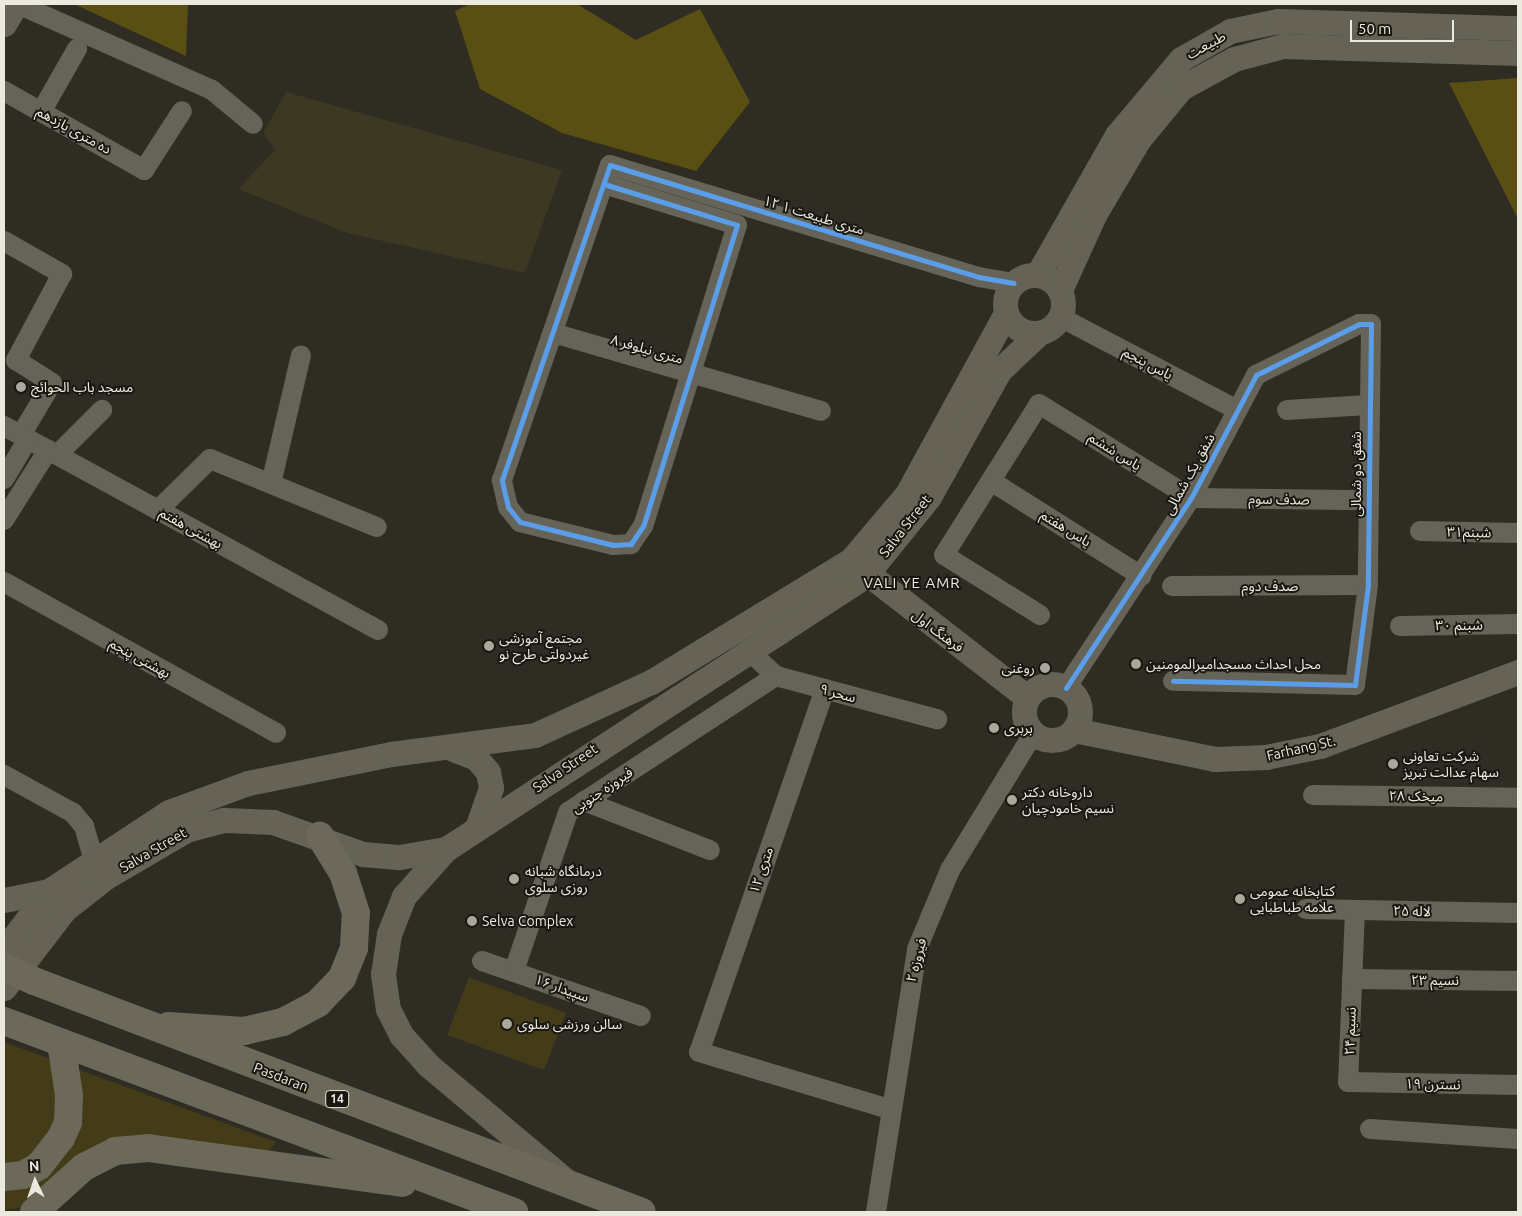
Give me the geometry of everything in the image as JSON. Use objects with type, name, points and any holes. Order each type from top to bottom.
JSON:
[{"type":"highway","points":[[137,1024],[244,1031],[283,1022],[318,1003],[342,978],[354,948],[356,913],[343,873],[320,836]]},
{"type":"highway","name":"Pasdaran","points":[[4,967],[137,1024],[642,1212]]},
{"type":"highway","points":[[5,1022],[514,1212]]},
{"type":"highway","points":[[4,1177],[22,1175],[40,1166],[61,1138],[68,1095],[61,1042]]},
{"type":"highway","points":[[34,1212],[84,1167],[115,1151],[148,1148],[453,1190]]},
{"type":"main road","points":[[4,24],[17,4]]},
{"type":"main road","name":"طبیعت","points":[[1038,274],[1117,135],[1181,59],[1230,31],[1278,21],[1518,28]]},
{"type":"main road","name":"طبیعت","points":[[1060,290],[1094,215],[1139,139],[1181,88],[1234,59],[1283,46],[1518,53]]},
{"type":"main road","points":[[1038,274],[1060,290],[1060,317],[1039,333],[1021,330],[1006,313],[1005,299],[1013,283],[1038,274]]},
{"type":"main road","name":"Salva Street","points":[[4,950],[49,891],[170,812],[248,783],[391,754],[452,749],[535,734],[599,708],[651,682],[858,568],[907,494],[1006,313]]},
{"type":"main road","name":"Salva Street","points":[[4,988],[64,910],[106,877],[186,830],[224,820],[272,822],[320,836],[363,854],[400,857],[446,849],[748,650],[858,568],[929,497],[999,372],[1039,333]]},
{"type":"main road","name":"فرهنگ اول","points":[[858,568],[1028,697]]},
{"type":"main road","name":"Farhang St.","points":[[1074,730],[1215,759],[1266,757],[1320,746],[1518,672]]},
{"type":"main road","points":[[1040,686],[1066,688],[1080,712],[1074,730],[1052,741],[1033,734],[1023,714],[1028,697],[1040,686]]},
{"type":"main road","points":[[452,749],[476,758],[488,772],[490,795],[477,828]]},
{"type":"main road","points":[[446,849],[404,896],[389,934],[383,974],[388,1009],[402,1036],[428,1066],[572,1186]]},
{"type":"main road","points":[[4,900],[49,891]]},
{"type":"street","points":[[17,4],[212,90],[253,124]]},
{"type":"street","points":[[41,112],[77,49]]},
{"type":"street","name":"ده متری یازدهم","points":[[4,90],[144,170],[182,111]]},
{"type":"street","name":"۱۲ متری طبیعت ۱","points":[[604,184],[610,165],[979,277],[1013,283]]},
{"type":"street","points":[[604,184],[737,225],[643,526],[631,544],[612,545],[520,522],[508,507],[502,480],[604,184]]},
{"type":"street","points":[[4,241],[62,274],[16,360],[52,383],[18,433],[4,479]]},
{"type":"street","name":"یاس پنجم","points":[[1060,317],[1236,410]]},
{"type":"street","name":"شفق یک شمالی","points":[[1066,688],[1191,498],[1256,375],[1359,324],[1371,324]]},
{"type":"street","name":"شفق دو شمالی","points":[[1172,681],[1355,685],[1365,624],[1368,585],[1368,405],[1375,333],[1371,324]]},
{"type":"street","name":"۸ متری نیلوفر","points":[[552,333],[821,411]]},
{"type":"street","points":[[272,484],[301,355]]},
{"type":"street","name":"یاس ششم","points":[[991,481],[1039,404],[1191,498]]},
{"type":"street","points":[[1288,410],[1368,405]]},
{"type":"street","points":[[4,520],[53,453],[102,410]]},
{"type":"street","name":"بهشتی هفتم","points":[[18,433],[378,630]]},
{"type":"street","points":[[158,510],[210,459],[377,527]]},
{"type":"street","points":[[991,481],[944,555],[1040,615]]},
{"type":"street","name":"یاس هفتم","points":[[991,481],[1141,576]]},
{"type":"street","name":"صدف سوم","points":[[1191,498],[1367,500]]},
{"type":"street","name":"شبنم۳۱","points":[[1420,531],[1518,533]]},
{"type":"street","name":"بهشتی پنجم","points":[[4,582],[276,733]]},
{"type":"street","name":"صدف دوم","points":[[1172,586],[1368,585]]},
{"type":"street","name":"شبنم ۳۰","points":[[1400,626],[1518,624]]},
{"type":"street","name":"سحر ۹","points":[[748,650],[776,676],[937,719]]},
{"type":"street","name":"فیروزه جنوبی","points":[[514,971],[568,812],[776,676]]},
{"type":"street","name":"۱۲ متری","points":[[825,689],[699,1052],[889,1109]]},
{"type":"street","name":"فیروزه ٢","points":[[876,1212],[889,1109],[909,984],[930,914],[950,870],[1033,734]]},
{"type":"street","points":[[4,775],[73,813],[84,826],[94,862]]},
{"type":"street","name":"میخک ۲۸","points":[[1313,795],[1518,798]]},
{"type":"street","points":[[584,802],[710,850]]},
{"type":"street","name":"لاله ۲۵","points":[[1306,909],[1518,913]]},
{"type":"street","name":"نسیم ۲۴","points":[[1348,1082],[1355,910]]},
{"type":"street","name":"سپیدار ۱۶","points":[[482,961],[641,1016]]},
{"type":"street","name":"نسیم ۲۳","points":[[1352,980],[1518,981]]},
{"type":"street","name":"نسترن ۱۹","points":[[1348,1082],[1518,1085]]},
{"type":"street","points":[[1370,1129],[1518,1139]]},
{"type":"shaded area","points":[[74,4],[188,4],[186,56]]},
{"type":"shaded area","points":[[470,4],[577,4],[636,40],[700,9],[750,102],[696,171],[562,133],[480,89],[455,11]]},
{"type":"shaded area","points":[[1518,78],[1518,219],[1449,83]]},
{"type":"shaded area","points":[[286,92],[562,170],[525,273],[347,233],[238,189],[275,150],[263,133]]},
{"type":"shaded area","name":"سالن ورزشی سلوی","points":[[469,977],[566,1013],[544,1070],[447,1035]]},
{"type":"shaded area","points":[[4,1042],[276,1142],[262,1159],[156,1144],[21,1208],[4,1210]]},
{"type":"cycle path","points":[[604,184],[737,225],[643,526],[631,544],[613,545],[520,522],[508,507],[502,480],[610,165],[979,277],[1013,283]]},
{"type":"cycle path","points":[[1066,688],[1191,498],[1256,375],[1359,324],[1371,324],[1368,585],[1355,685],[1173,681]]},
{"type":"place","name":"مسجد باب الحوائج","points":[[21,387]]},
{"type":"place","name":"مجتمع آموزشی غیردولتی طرح نو","points":[[489,646]]},
{"type":"place","name":"محل احداث مسجدامیرالمومنین","points":[[1136,664]]},
{"type":"place","name":"روغنی","points":[[1045,668]]},
{"type":"place","name":"بربری","points":[[994,728]]},
{"type":"place","name":"شرکت تعاونی سهام عدالت تبریز","points":[[1393,764]]},
{"type":"place","name":"داروخانه دکتر نسیم خامودچیان","points":[[1012,800]]},
{"type":"place","name":"درمانگاه شبانه روزی سلوی","points":[[514,879]]},
{"type":"place","name":"کتابخانه عمومی علامه طباطبایی","points":[[1240,899]]},
{"type":"place","name":"Selva Complex","points":[[472,921]]},
{"type":"place","name":"سالن ورزشی سلوی","points":[[507,1024]]},
{"type":"district","name":"VALI YE AMR","points":[[912,583]]}]
